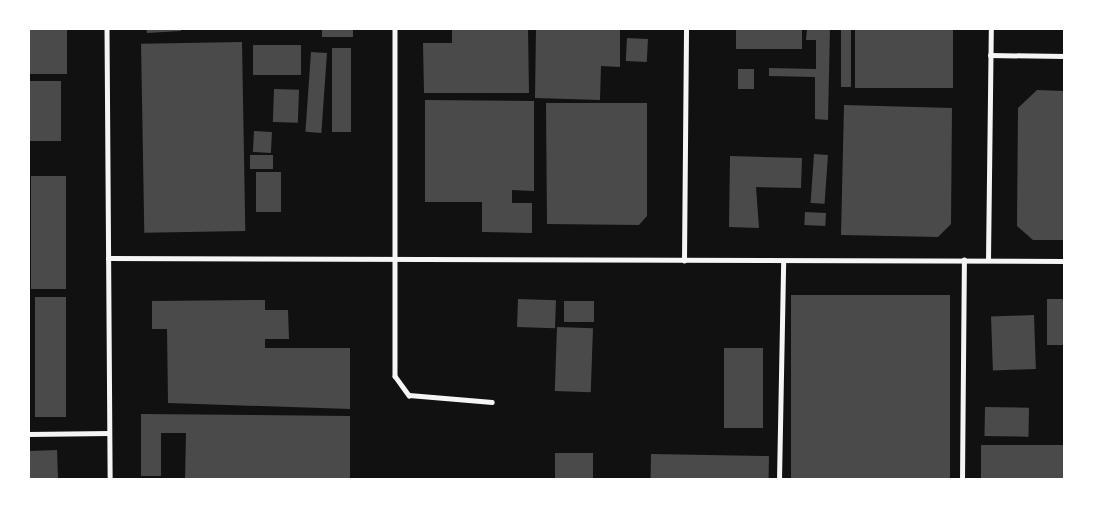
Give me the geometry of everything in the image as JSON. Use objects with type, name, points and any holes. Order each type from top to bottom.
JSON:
[{"type":"lane","points":[[107,28],[110,480]]},
{"type":"lane","points":[[395,28],[393,261],[395,376],[402,391],[417,397],[492,402]]},
{"type":"lane","points":[[684,261],[686,28]]},
{"type":"lane","points":[[988,260],[991,28]]},
{"type":"lane","points":[[990,55],[1065,56]]},
{"type":"lane","points":[[108,258],[393,261],[1065,261]]},
{"type":"lane","points":[[962,480],[964,261]]},
{"type":"lane","points":[[779,480],[783,262]]},
{"type":"lane","points":[[28,434],[109,433]]},
{"type":"building","points":[[28,28],[67,28],[67,74],[28,74]]},
{"type":"building","points":[[146,28],[181,28],[181,31],[147,33]]},
{"type":"building","points":[[322,28],[353,28],[353,37],[322,37]]},
{"type":"building","points":[[452,28],[528,28],[529,93],[424,93],[423,43],[452,43]]},
{"type":"building","points":[[536,28],[620,28],[620,67],[601,66],[600,100],[535,98]]},
{"type":"building","points":[[736,28],[802,28],[802,49],[736,49]]},
{"type":"building","points":[[807,28],[830,28],[828,120],[815,119],[815,77],[769,76],[769,68],[816,69],[816,40],[806,40]]},
{"type":"building","points":[[841,28],[851,28],[851,87],[841,87]]},
{"type":"building","points":[[855,28],[953,28],[953,88],[855,88]]},
{"type":"building","points":[[627,38],[648,39],[647,62],[626,61]]},
{"type":"building","points":[[242,42],[245,231],[144,233],[141,44]]},
{"type":"building","points":[[253,45],[301,45],[301,75],[253,75]]},
{"type":"building","points":[[332,48],[351,48],[351,132],[332,132]]},
{"type":"building","points":[[311,52],[327,53],[321,133],[305,132]]},
{"type":"building","points":[[738,69],[754,69],[754,89],[738,89]]},
{"type":"building","points":[[28,81],[61,81],[61,141],[28,141]]},
{"type":"building","points":[[274,89],[299,90],[298,123],[273,122]]},
{"type":"building","points":[[1037,90],[1064,91],[1064,240],[1033,240],[1017,226],[1018,108]]},
{"type":"building","points":[[425,100],[534,101],[534,191],[512,190],[512,203],[532,203],[532,233],[482,232],[482,202],[425,202]]},
{"type":"building","points":[[546,103],[647,103],[647,216],[639,225],[547,224]]},
{"type":"building","points":[[844,105],[952,108],[951,224],[938,237],[841,235]]},
{"type":"building","points":[[254,131],[272,132],[271,153],[253,152]]},
{"type":"building","points":[[814,154],[828,155],[825,204],[811,203]]},
{"type":"building","points":[[250,155],[273,155],[273,169],[250,169]]},
{"type":"building","points":[[730,156],[802,158],[801,188],[756,187],[759,228],[729,227]]},
{"type":"building","points":[[256,172],[281,172],[281,212],[256,212]]},
{"type":"building","points":[[31,176],[66,176],[66,289],[31,289]]},
{"type":"building","points":[[805,212],[826,213],[825,226],[804,225]]},
{"type":"building","points":[[791,295],[950,295],[950,480],[791,480]]},
{"type":"building","points":[[35,297],[66,297],[66,417],[35,417]]},
{"type":"building","points":[[518,299],[556,300],[555,328],[517,327]]},
{"type":"building","points":[[1047,299],[1064,299],[1064,345],[1047,345]]},
{"type":"building","points":[[265,300],[265,310],[288,310],[289,339],[265,339],[265,348],[350,348],[350,409],[168,403],[167,329],[152,329],[152,301]]},
{"type":"building","points":[[564,301],[594,301],[594,322],[564,322]]},
{"type":"building","points":[[1034,315],[1036,369],[993,370],[991,317]]},
{"type":"building","points":[[557,327],[593,328],[591,392],[555,391]]},
{"type":"building","points":[[724,348],[763,348],[763,428],[724,428]]},
{"type":"building","points":[[985,407],[1029,408],[1028,437],[984,436]]},
{"type":"building","points":[[141,414],[350,416],[350,480],[185,480],[186,433],[161,433],[161,476],[141,476]]},
{"type":"building","points":[[981,445],[1064,445],[1064,480],[981,480]]},
{"type":"building","points":[[57,450],[58,480],[29,480],[28,451]]},
{"type":"building","points":[[555,453],[593,453],[593,480],[555,480]]},
{"type":"building","points":[[651,454],[769,456],[769,480],[651,480]]}]
